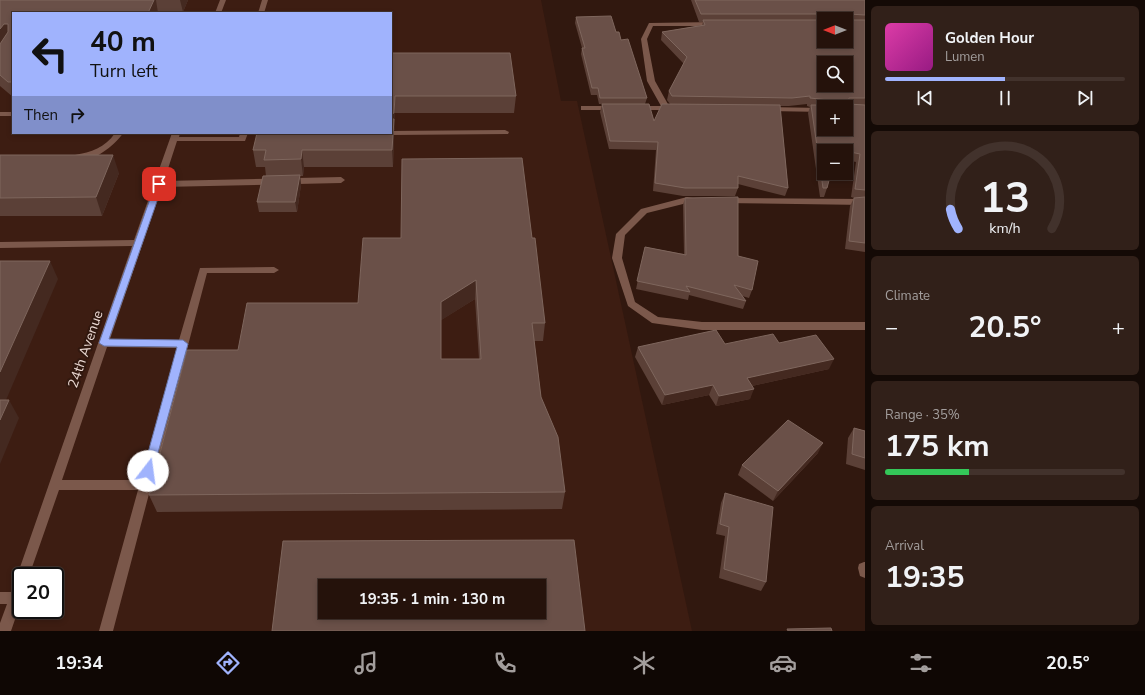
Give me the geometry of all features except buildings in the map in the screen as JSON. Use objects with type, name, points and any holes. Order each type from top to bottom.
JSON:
[{"type":"street","points":[[218,12],[222,0]]},
{"type":"street","points":[[261,12],[265,0]]},
{"type":"street","points":[[666,108],[652,81],[645,46],[644,39],[651,24],[722,24]]},
{"type":"street","points":[[584,108],[682,108]]},
{"type":"street","points":[[761,109],[817,110]]},
{"type":"street","points":[[0,114],[12,114]]},
{"type":"street","points":[[392,132],[504,132]]},
{"type":"street","points":[[66,158],[88,157],[115,141],[118,134]]},
{"type":"street","points":[[175,136],[242,139],[244,134]]},
{"type":"street","name":"24th Avenue","points":[[26,567],[175,136]]},
{"type":"street","points":[[159,184],[342,180]]},
{"type":"street","points":[[865,202],[687,200],[644,211],[621,234],[617,258],[631,304],[656,320],[702,326],[865,326]]},
{"type":"street","points":[[0,245],[138,243]]},
{"type":"street","points":[[106,631],[203,270],[274,270]]},
{"type":"street","points":[[104,343],[183,344]]},
{"type":"street","points":[[55,485],[144,485]]},
{"type":"street","points":[[0,598],[12,598]]},
{"type":"street","points":[[4,631],[12,609]]},
{"type":"shaded area","points":[[0,0],[541,0],[561,101],[577,101],[692,631],[0,631]]},
{"type":"route","points":[[148,471],[183,344],[104,343],[159,184]]}]
